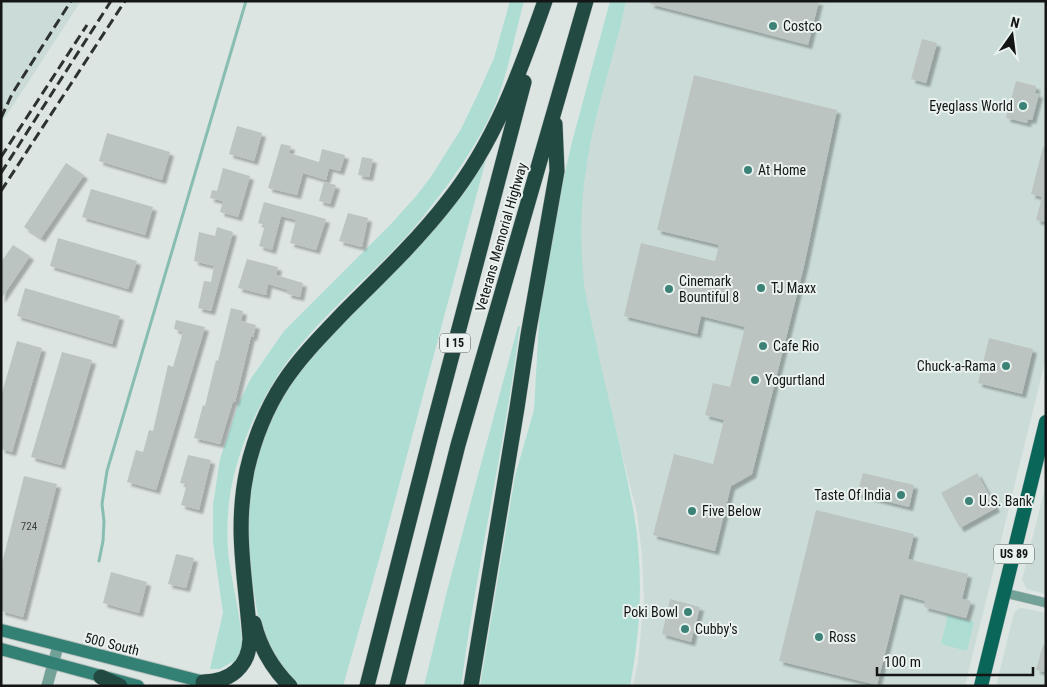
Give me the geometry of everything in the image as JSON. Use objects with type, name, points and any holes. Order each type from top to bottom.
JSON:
[{"type":"highway","points":[[210,684],[232,675],[241,668],[246,658],[250,639],[240,536],[243,490],[255,442],[270,406],[283,383],[308,350],[420,234],[448,201],[474,165],[510,95],[545,1]]},
{"type":"highway","name":"Veterans Memorial Highway","points":[[367,686],[545,1]]},
{"type":"highway","name":"Veterans Memorial Highway","points":[[397,686],[458,445],[586,1]]},
{"type":"highway","points":[[473,682],[528,335],[557,172],[555,110]]},
{"type":"highway","points":[[245,585],[259,639],[273,667],[290,686]]},
{"type":"highway","points":[[101,677],[120,686]]},
{"type":"main road","name":"US 89","points":[[980,686],[1046,422]]},
{"type":"main road","name":"500 South","points":[[1,630],[210,684]]},
{"type":"main road","points":[[1,649],[138,686]]},
{"type":"street","points":[[1004,593],[1046,603]]},
{"type":"street","points":[[47,686],[58,646]]},
{"type":"shaded area","points":[[1,1],[81,1],[1,124]]},
{"type":"shaded area","points":[[618,1],[1046,1],[1046,358],[965,686],[633,686],[638,662],[644,599],[642,556],[637,513],[582,296],[579,167]]},
{"type":"shaded area","points":[[1046,483],[1046,594],[1027,589],[1022,580]]},
{"type":"shaded area","points":[[1022,608],[1046,613],[1046,686],[996,686],[1014,613]]},
{"type":"green space","points":[[510,1],[524,1],[501,88],[490,116],[464,161],[444,190],[407,235],[327,315],[297,349],[275,379],[249,430],[236,466],[228,512],[229,560],[239,613],[242,646],[234,663],[232,662],[220,669],[210,669],[223,613],[213,542],[213,505],[220,459],[238,405],[250,380],[284,331],[391,224],[430,178],[460,131],[477,96],[494,58]]},
{"type":"green space","points":[[610,1],[626,1],[591,143],[583,193],[581,238],[585,291],[627,479],[638,545],[640,568],[639,616],[630,686],[480,686],[515,476],[534,410],[540,305],[555,216],[572,142]]},
{"type":"green space","points":[[488,152],[382,549],[343,686],[296,686],[280,670],[260,628],[248,556],[245,527],[258,446],[283,392]]},
{"type":"green space","points":[[518,326],[520,326],[514,371],[467,641],[461,686],[424,686],[447,591]]},
{"type":"green space","points":[[948,615],[974,622],[967,651],[941,644]]},
{"type":"building","name":"Costco","points":[[651,1],[819,1],[808,45],[650,4]]},
{"type":"building","points":[[922,39],[937,43],[926,83],[911,79]]},
{"type":"building","points":[[694,75],[837,110],[804,266],[752,474],[731,486],[715,551],[653,535],[674,454],[713,464],[724,420],[705,415],[713,383],[730,387],[745,327],[701,316],[697,334],[624,316],[641,243],[715,261],[719,245],[657,230]]},
{"type":"building","name":"Eyeglass World","points":[[1016,81],[1036,86],[1035,93],[1039,94],[1032,120],[1028,119],[1027,123],[1006,118]]},
{"type":"building","points":[[237,126],[262,133],[254,161],[229,154]]},
{"type":"building","points":[[107,133],[170,152],[162,180],[99,161]]},
{"type":"building","points":[[281,144],[291,146],[289,153],[319,162],[322,149],[345,155],[340,171],[329,168],[326,180],[303,173],[297,195],[268,188]]},
{"type":"building","points":[[1043,147],[1046,147],[1046,222],[1036,220],[1042,197],[1031,194]]},
{"type":"building","points":[[362,157],[373,159],[369,177],[358,175]]},
{"type":"building","points":[[66,163],[84,175],[41,238],[24,227]]},
{"type":"building","points":[[223,168],[250,176],[238,217],[220,212],[223,201],[210,198],[212,190],[217,191]]},
{"type":"building","points":[[324,182],[336,185],[330,204],[319,201]]},
{"type":"building","points":[[91,189],[153,207],[145,235],[82,217]]},
{"type":"building","points":[[264,202],[326,219],[316,250],[290,243],[296,220],[281,216],[272,250],[259,246],[265,225],[258,223]]},
{"type":"building","points":[[348,213],[368,218],[362,247],[339,241]]},
{"type":"building","points":[[217,227],[233,232],[211,311],[198,308],[204,281],[211,282],[214,266],[194,261],[199,232],[215,236]]},
{"type":"building","points":[[58,238],[137,261],[128,289],[50,266]]},
{"type":"building","points":[[13,245],[30,256],[1,299],[1,262]]},
{"type":"building","points":[[247,259],[278,267],[276,275],[303,283],[300,297],[287,294],[288,290],[268,284],[266,295],[238,288]]},
{"type":"building","points":[[25,288],[120,316],[112,344],[17,316]]},
{"type":"building","points":[[231,308],[243,311],[241,321],[256,325],[253,337],[251,336],[235,402],[233,401],[220,444],[194,438],[203,405],[205,406],[216,360],[218,361]]},
{"type":"building","points":[[176,320],[205,327],[156,490],[127,482],[136,450],[143,452],[149,430],[153,431],[168,365],[173,367],[183,332],[174,329]]},
{"type":"building","name":"Chuck-a-Rama","points":[[989,338],[1033,349],[1022,394],[978,383]]},
{"type":"building","points":[[17,341],[42,348],[12,452],[1,449],[1,396]]},
{"type":"building","points":[[62,352],[92,360],[61,465],[31,457]]},
{"type":"building","points":[[188,455],[211,460],[199,510],[181,505],[187,484],[180,483]]},
{"type":"building","points":[[863,473],[914,485],[909,507],[857,494]]},
{"type":"building","name":"U.S. Bank","points":[[977,473],[996,508],[960,528],[941,493]]},
{"type":"building","points":[[24,476],[57,484],[23,617],[1,611],[1,567]]},
{"type":"building","points":[[816,510],[914,534],[908,559],[968,574],[962,599],[971,601],[966,618],[924,607],[925,601],[900,594],[877,685],[779,661]]},
{"type":"building","points":[[176,554],[194,558],[186,588],[168,584]]},
{"type":"building","points":[[111,572],[147,582],[139,613],[103,603]]},
{"type":"building","points":[[670,599],[700,607],[691,642],[662,634]]},
{"type":"building","points":[[1043,645],[1046,645],[1046,672],[1036,670]]},
{"type":"waterway","points":[[99,561],[103,541],[104,521],[102,504],[107,471],[246,1]]},
{"type":"railway","points":[[1,118],[12,94],[71,1]]},
{"type":"railway","points":[[1,173],[111,1]]},
{"type":"railway","points":[[1,191],[125,1]]},
{"type":"railway","points":[[1,157],[87,25]]},
{"type":"place","name":"Costco","points":[[773,26]]},
{"type":"place","name":"Eyeglass World","points":[[1023,106]]},
{"type":"place","name":"At Home","points":[[748,170]]},
{"type":"place","name":"TJ Maxx","points":[[761,288]]},
{"type":"place","name":"Cinemark Bountiful 8","points":[[669,289]]},
{"type":"place","name":"Cafe Rio","points":[[763,346]]},
{"type":"place","name":"Chuck-a-Rama","points":[[1006,366]]},
{"type":"place","name":"Yogurtland","points":[[755,380]]},
{"type":"place","name":"Taste Of India","points":[[901,495]]},
{"type":"place","name":"U.S. Bank","points":[[969,501]]},
{"type":"place","name":"Five Below","points":[[692,511]]},
{"type":"place","name":"Poki Bowl","points":[[688,612]]},
{"type":"place","name":"Cubby's","points":[[685,629]]},
{"type":"place","name":"Ross","points":[[819,637]]}]
